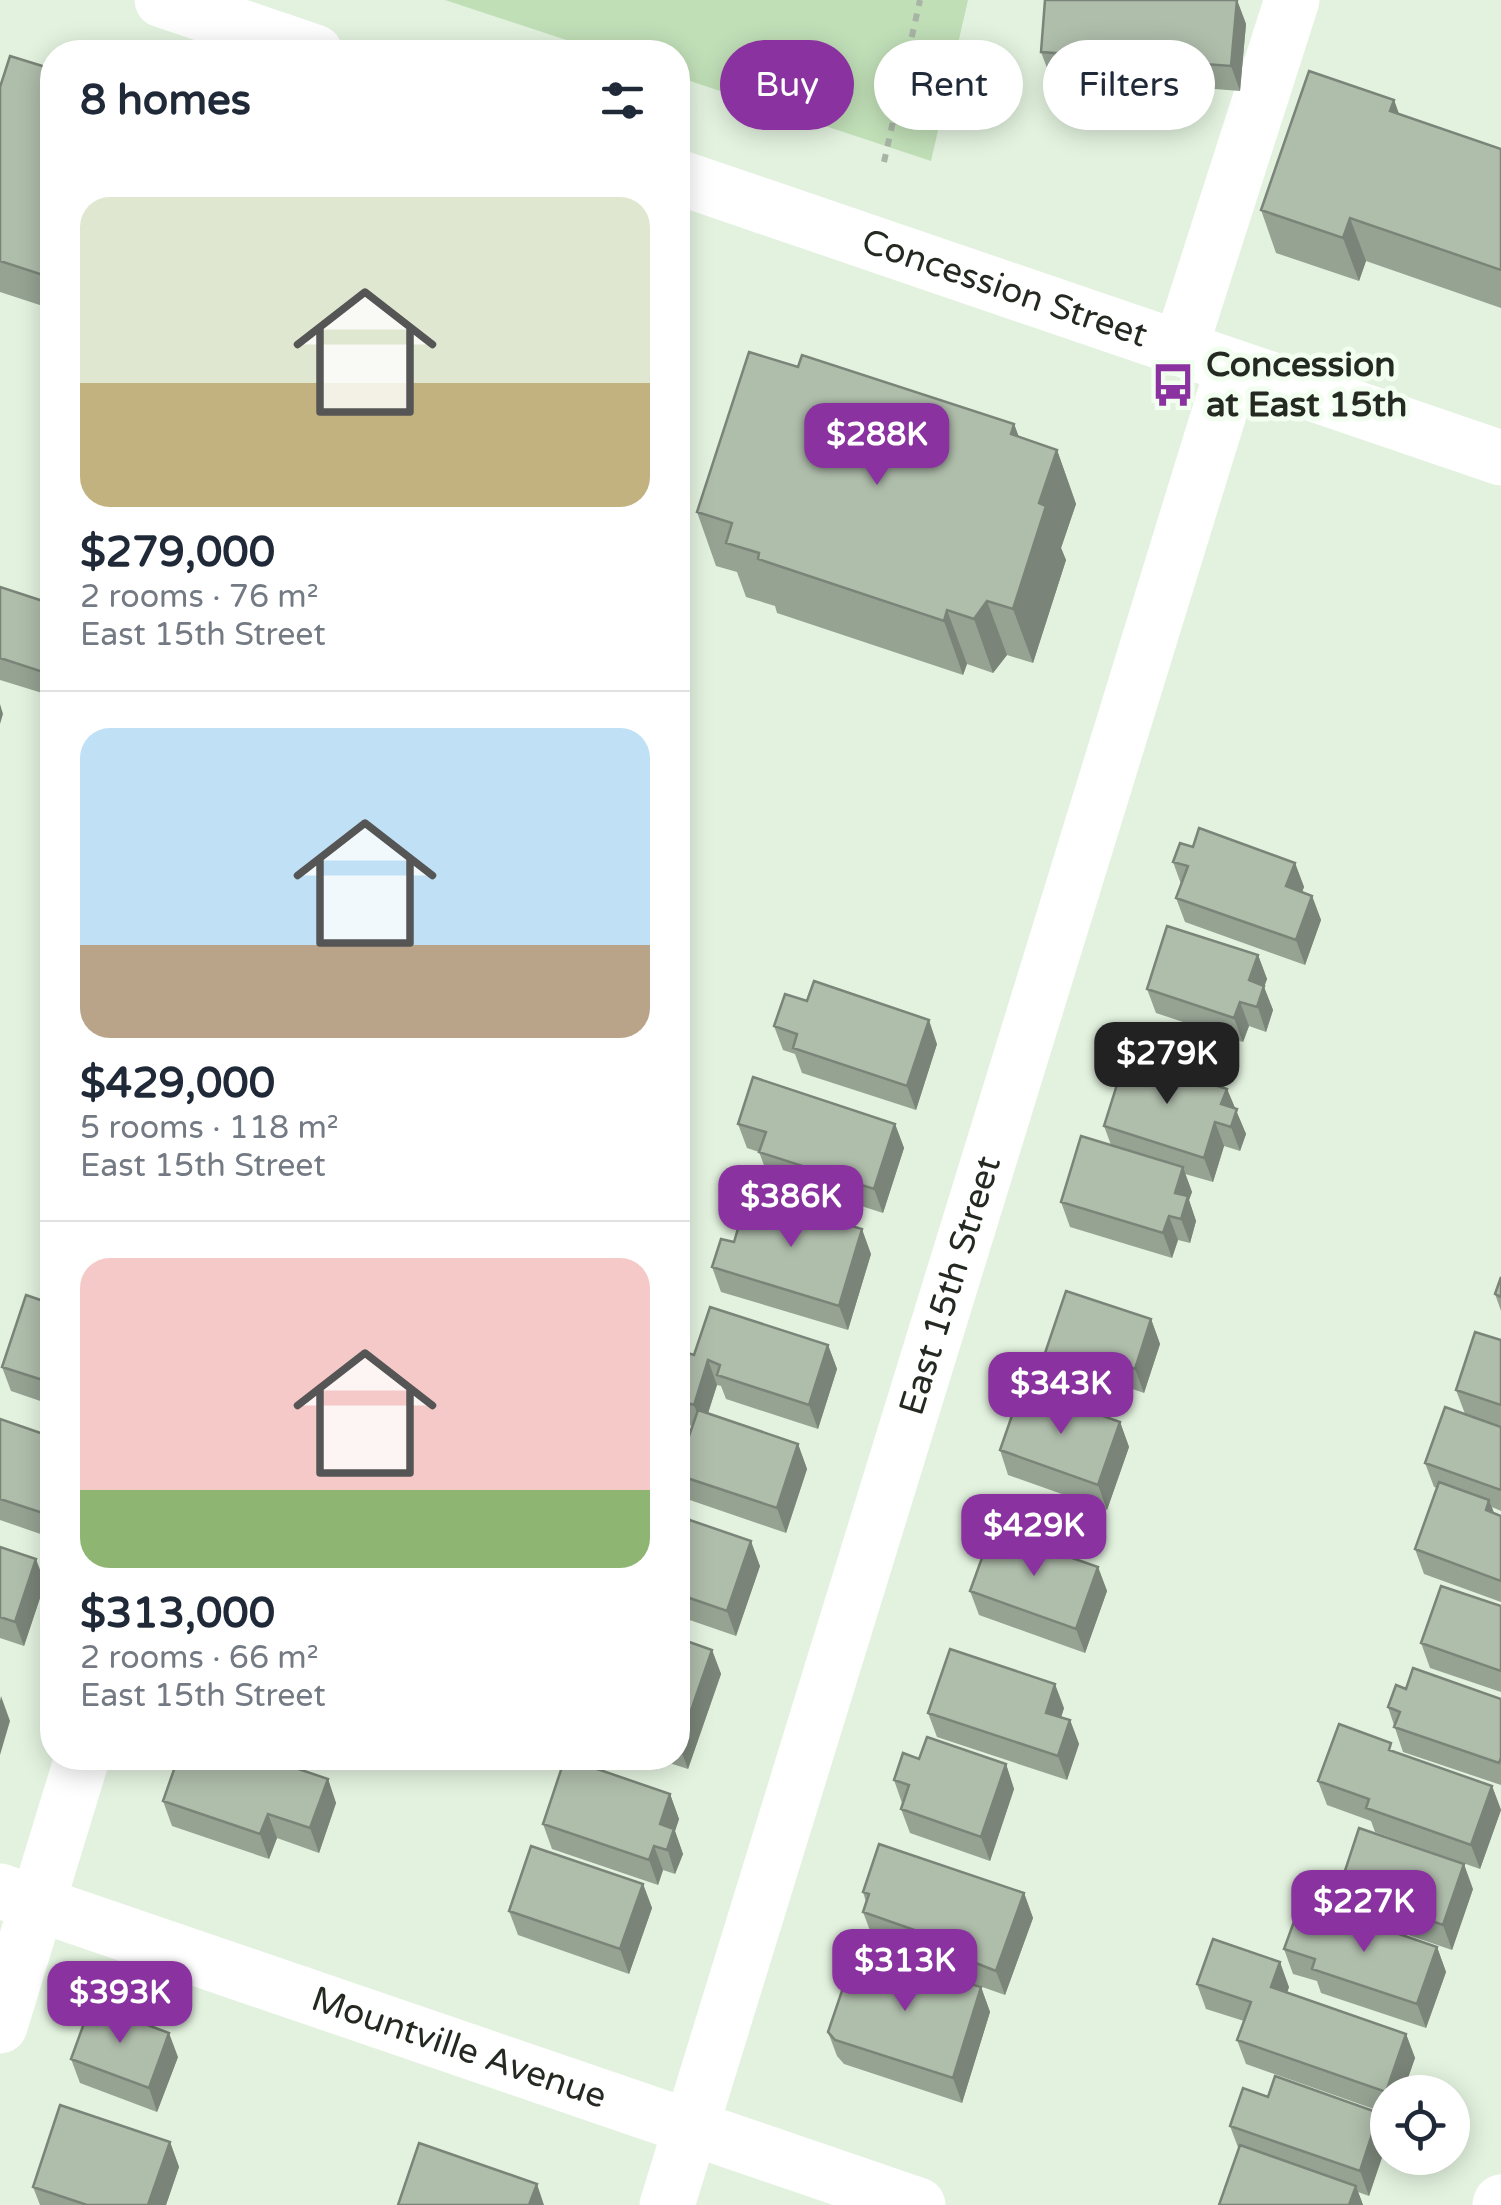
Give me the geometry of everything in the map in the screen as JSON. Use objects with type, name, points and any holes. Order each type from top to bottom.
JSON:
[{"type":"street","points":[[162,0],[280,40]]},
{"type":"street","points":[[1180,349],[1292,0]]},
{"type":"street","name":"Concession Street","points":[[690,181],[1501,458]]},
{"type":"street","name":"East 15th Street","points":[[668,2205],[1234,368]]},
{"type":"street","points":[[0,2026],[18,1897],[76,1770]]},
{"type":"street","name":"Mountville Avenue","points":[[18,1897],[918,2205]]},
{"type":"path","points":[[884,162],[920,0]]},
{"type":"green space","points":[[445,0],[968,0],[959,40],[874,40],[874,130],[938,130],[931,161],[838,130],[854,130],[854,40],[720,40],[720,91],[690,81],[690,40],[567,40]]},
{"type":"building","points":[[1045,0],[1237,0],[1231,66],[1215,65],[1215,40],[1043,40],[1041,52]]},
{"type":"building","points":[[10,56],[40,65],[40,274],[0,261],[0,87]]},
{"type":"building","points":[[1309,71],[1394,100],[1390,111],[1501,149],[1501,270],[1350,218],[1343,238],[1261,210]]},
{"type":"building","points":[[749,352],[798,367],[802,355],[1014,424],[1011,434],[1057,450],[1039,503],[1046,506],[1013,609],[987,601],[974,619],[947,610],[944,621],[758,559],[759,553],[726,543],[732,523],[697,512]]},
{"type":"building","points":[[0,587],[40,600],[40,671],[0,658]]},
{"type":"building","points":[[1199,828],[1295,863],[1286,886],[1312,896],[1296,940],[1176,898],[1188,866],[1173,862],[1180,843],[1193,847]]},
{"type":"building","points":[[1167,926],[1258,955],[1249,980],[1264,986],[1257,1007],[1240,1002],[1234,1018],[1147,989]]},
{"type":"building","points":[[814,981],[929,1020],[907,1086],[793,1048],[797,1034],[774,1026],[785,994],[807,1001]]},
{"type":"building","points":[[1126,1056],[1227,1089],[1221,1104],[1237,1109],[1231,1127],[1215,1122],[1204,1158],[1104,1126]]},
{"type":"building","points":[[753,1077],[895,1124],[874,1189],[759,1152],[766,1132],[738,1124]]},
{"type":"building","points":[[1081,1136],[1183,1167],[1175,1193],[1188,1196],[1181,1219],[1169,1216],[1163,1233],[1061,1202]]},
{"type":"building","points":[[748,1195],[862,1229],[839,1306],[712,1267],[721,1239],[734,1242]]},
{"type":"building","points":[[1066,1291],[1151,1319],[1135,1369],[1115,1361],[1107,1385],[1042,1362]]},
{"type":"building","points":[[26,1295],[40,1300],[40,1379],[2,1367]]},
{"type":"building","points":[[710,1307],[828,1345],[809,1405],[717,1375],[720,1365],[708,1360],[694,1405],[690,1404],[690,1354],[694,1355]]},
{"type":"building","points":[[1475,1332],[1501,1340],[1501,1405],[1456,1390]]},
{"type":"building","points":[[1031,1390],[1120,1422],[1098,1485],[1000,1450],[1016,1404],[1025,1407]]},
{"type":"building","points":[[1445,1407],[1501,1427],[1501,1490],[1425,1463]]},
{"type":"building","points":[[698,1410],[798,1444],[777,1508],[690,1479],[690,1433]]},
{"type":"building","points":[[0,1419],[40,1433],[40,1512],[0,1499]]},
{"type":"building","points":[[1439,1482],[1489,1500],[1486,1510],[1501,1516],[1501,1581],[1415,1549]]},
{"type":"building","points":[[690,1520],[751,1541],[727,1611],[690,1598]]},
{"type":"building","points":[[992,1530],[1098,1567],[1076,1629],[970,1591]]},
{"type":"building","points":[[0,1547],[36,1559],[15,1622],[0,1617]]},
{"type":"building","points":[[1441,1586],[1501,1606],[1501,1671],[1421,1643]]},
{"type":"building","points":[[690,1642],[712,1650],[690,1713]]},
{"type":"building","points":[[950,1649],[1055,1684],[1046,1713],[1070,1720],[1058,1756],[928,1713]]},
{"type":"building","points":[[1413,1668],[1501,1699],[1499,1763],[1394,1727],[1400,1712],[1388,1707],[1396,1685],[1406,1689]]},
{"type":"building","points":[[1339,1724],[1391,1743],[1389,1750],[1492,1786],[1471,1845],[1366,1808],[1369,1799],[1318,1781]]},
{"type":"building","points":[[927,1737],[1006,1764],[981,1837],[901,1809],[909,1785],[894,1780],[903,1753],[919,1759]]},
{"type":"building","points":[[174,1770],[301,1770],[328,1779],[310,1828],[268,1814],[260,1834],[163,1801]]},
{"type":"building","points":[[561,1770],[600,1770],[670,1794],[660,1824],[674,1829],[667,1850],[654,1846],[649,1860],[543,1824]]},
{"type":"building","points":[[1359,1828],[1464,1864],[1443,1925],[1339,1889]]},
{"type":"building","points":[[879,1844],[1024,1893],[996,1971],[963,1958],[966,1948],[863,1912],[869,1894],[863,1892]]},
{"type":"building","points":[[531,1846],[643,1884],[620,1949],[509,1911]]},
{"type":"building","points":[[1332,1911],[1437,1947],[1417,2004],[1312,1969],[1315,1959],[1284,1949],[1296,1916],[1326,1926]]},
{"type":"building","points":[[1213,1939],[1280,1962],[1271,1987],[1406,2034],[1392,2075],[1370,2075],[1370,2086],[1237,2040],[1251,2002],[1197,1984]]},
{"type":"building","points":[[863,1952],[981,1987],[953,2078],[835,2040],[828,2032],[847,1976],[855,1979]]},
{"type":"building","points":[[91,2004],[169,2033],[149,2088],[71,2059]]},
{"type":"building","points":[[1275,2076],[1370,2110],[1370,2140],[1360,2171],[1230,2126],[1243,2088],[1268,2097]]},
{"type":"building","points":[[60,2105],[170,2142],[148,2205],[87,2205],[33,2187]]},
{"type":"building","points":[[419,2143],[537,2184],[529,2205],[398,2205]]},
{"type":"building","points":[[1240,2145],[1356,2186],[1349,2205],[1219,2205]]},
{"type":"place","name":"Concession at East 15th","points":[[1173,385]]}]
